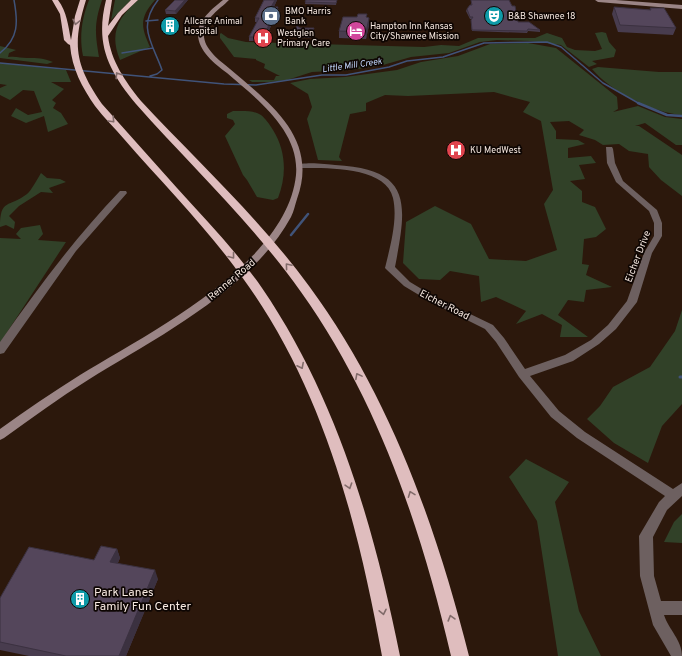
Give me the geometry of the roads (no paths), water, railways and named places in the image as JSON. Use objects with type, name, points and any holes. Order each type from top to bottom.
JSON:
[{"type":"highway","points":[[55,0],[65,21],[67,40],[73,48]]},
{"type":"highway","points":[[83,0],[75,22],[73,48],[77,66],[87,90],[99,106],[229,252],[268,305],[285,334],[316,396],[332,435],[363,528],[392,656]]},
{"type":"highway","points":[[109,0],[104,22],[108,55],[114,69],[131,92],[259,232],[292,271],[321,312],[369,395],[388,436],[416,506],[439,577],[460,656]]},
{"type":"highway","points":[[105,35],[120,14],[135,0]]},
{"type":"main road","name":"Renner Road","points":[[0,435],[55,396],[178,319],[225,286],[246,268],[275,236],[290,210],[296,195],[300,166],[293,141],[276,115],[208,52],[201,40],[203,24],[207,17],[226,0]]},
{"type":"main road","points":[[598,0],[682,7]]},
{"type":"street","name":"Eicher Drive","points":[[523,374],[569,358],[595,342],[612,327],[632,302],[644,265],[658,236],[658,223],[653,210],[620,182],[611,163],[609,149]]},
{"type":"street","name":"Eicher Road","points":[[300,166],[337,166],[360,170],[375,175],[389,184],[396,196],[397,208],[390,268],[407,284],[432,299],[489,327],[500,340],[523,374],[555,414],[581,436],[625,464],[678,492]]},
{"type":"street","points":[[0,350],[59,265],[88,229],[123,193]]},
{"type":"street","points":[[678,492],[663,506],[646,536],[646,576],[660,625],[680,656]]},
{"type":"street","points":[[655,608],[682,608]]},
{"type":"waterway","points":[[0,53],[11,41],[16,29],[14,0]]},
{"type":"waterway","points":[[148,21],[158,0]]},
{"type":"waterway","points":[[148,21],[158,20]]},
{"type":"waterway","points":[[148,21],[148,35],[162,70],[157,74],[150,76]]},
{"type":"waterway","name":"Little Mill Creek","points":[[0,63],[224,84],[256,85],[322,75],[346,75],[389,67],[407,61],[443,57],[484,43],[547,42],[561,47],[603,83],[639,103]]},
{"type":"waterway","points":[[122,53],[153,48]]},
{"type":"waterway","name":"Little Mill Creek","points":[[639,103],[667,115],[682,116]]},
{"type":"waterway","points":[[291,235],[308,214]]},
{"type":"place","name":"BMO Harris Bank","points":[[271,16]]},
{"type":"place","name":"B&B Shawnee 18","points":[[494,16]]},
{"type":"place","name":"Allcare Animal Hospital","points":[[170,26]]},
{"type":"place","name":"Hampton Inn Kansas City/Shawnee Mission","points":[[356,31]]},
{"type":"place","name":"Westglen Primary Care","points":[[263,38]]},
{"type":"place","name":"KU MedWest","points":[[456,150]]},
{"type":"place","name":"Park Lanes Family Fun Center","points":[[80,599]]}]
